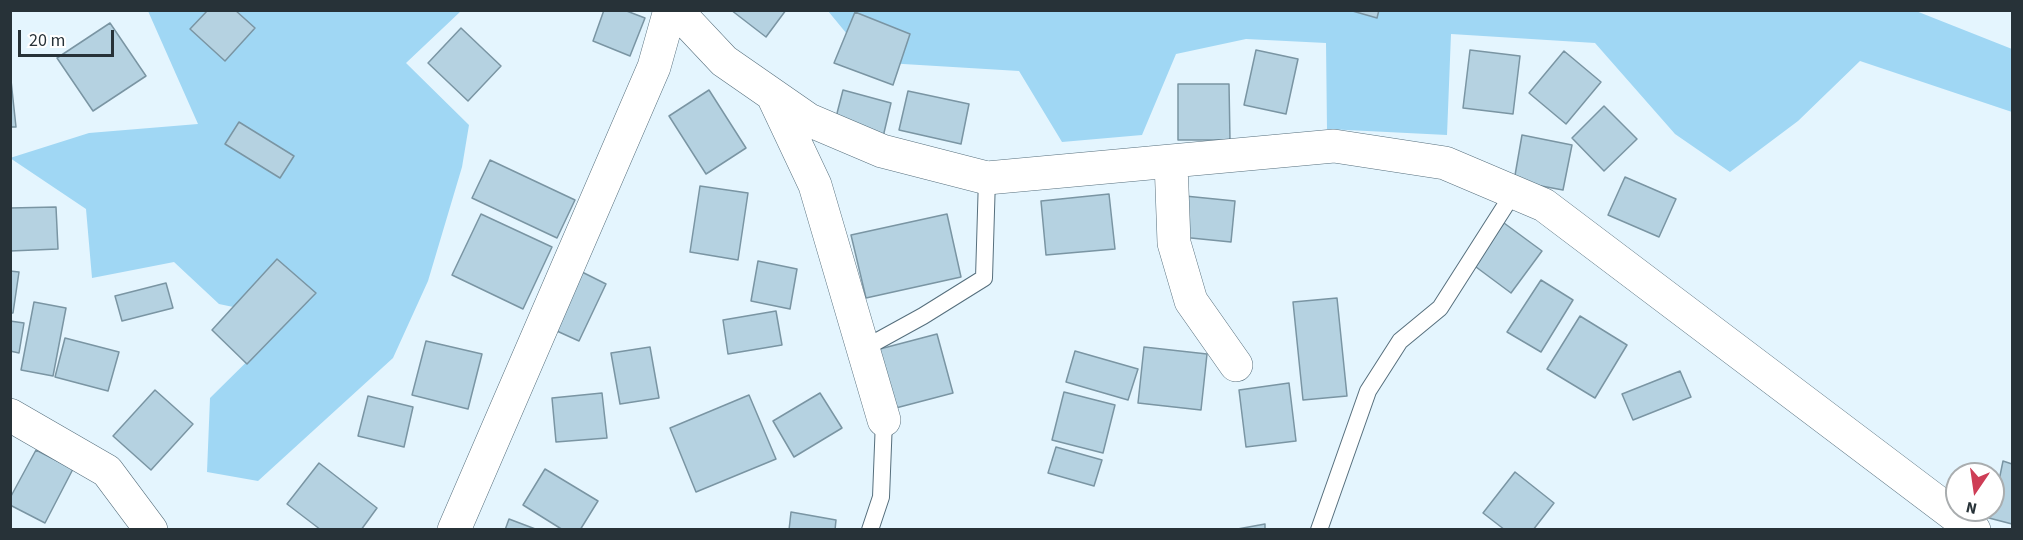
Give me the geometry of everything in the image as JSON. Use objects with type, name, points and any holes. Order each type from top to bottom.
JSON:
[{"type":"street","points":[[454,530],[654,67],[670,10]]},
{"type":"street","points":[[675,10],[724,61],[809,120],[882,152],[987,178],[1334,146],[1445,163],[1544,205],[1974,530]]},
{"type":"street","points":[[772,94],[815,185],[884,420]]},
{"type":"street","points":[[1171,161],[1174,243],[1191,301],[1236,365]]},
{"type":"street","points":[[10,415],[107,471],[150,530]]},
{"type":"lane","points":[[863,350],[984,279],[987,178]]},
{"type":"lane","points":[[1319,530],[1368,391],[1400,341],[1440,308],[1514,192]]},
{"type":"lane","points":[[870,530],[881,497],[884,420]]},
{"type":"shaded area","points":[[148,11],[461,11],[406,63],[469,125],[462,167],[428,281],[393,358],[258,481],[207,472],[210,398],[290,319],[219,304],[174,262],[92,278],[86,209],[10,158],[89,133],[198,124]]},
{"type":"shaded area","points":[[828,11],[1916,11],[2012,49],[2012,112],[1860,61],[1798,121],[1730,172],[1675,134],[1595,43],[1451,34],[1447,135],[1327,129],[1326,43],[1246,39],[1176,54],[1142,135],[1062,142],[1019,71],[870,62]]},
{"type":"building","points":[[208,10],[235,10],[255,28],[225,61],[190,29]]},
{"type":"building","points":[[604,10],[624,10],[645,18],[630,56],[593,41]]},
{"type":"building","points":[[731,10],[786,10],[766,37]]},
{"type":"building","points":[[1349,10],[1379,10],[1377,18]]},
{"type":"building","points":[[855,12],[910,34],[893,85],[834,63]]},
{"type":"building","points":[[110,23],[146,76],[93,111],[57,58]]},
{"type":"building","points":[[461,28],[501,66],[468,101],[428,63]]},
{"type":"building","points":[[1256,50],[1298,59],[1286,114],[1244,105]]},
{"type":"building","points":[[1470,50],[1520,56],[1513,114],[1463,108]]},
{"type":"building","points":[[1564,51],[1601,82],[1566,124],[1529,93]]},
{"type":"building","points":[[10,71],[16,127],[10,127]]},
{"type":"building","points":[[1178,84],[1229,84],[1230,140],[1178,140]]},
{"type":"building","points":[[709,90],[746,148],[706,174],[669,116]]},
{"type":"building","points":[[843,90],[891,103],[883,137],[834,125]]},
{"type":"building","points":[[908,91],[969,104],[961,144],[899,130]]},
{"type":"building","points":[[1604,106],[1637,139],[1604,171],[1572,138]]},
{"type":"building","points":[[239,122],[294,156],[280,178],[225,144]]},
{"type":"building","points":[[1522,135],[1572,145],[1563,190],[1514,181]]},
{"type":"building","points":[[490,160],[575,200],[557,238],[472,198]]},
{"type":"building","points":[[1625,177],[1676,199],[1659,237],[1608,215]]},
{"type":"building","points":[[700,186],[748,193],[738,260],[690,252]]},
{"type":"building","points":[[1109,194],[1115,249],[1046,255],[1041,201]]},
{"type":"building","points":[[1185,196],[1235,201],[1231,242],[1181,237]]},
{"type":"building","points":[[56,207],[58,249],[10,251],[10,208]]},
{"type":"building","points":[[481,214],[552,247],[523,309],[452,275]]},
{"type":"building","points":[[947,214],[961,277],[866,298],[851,235]]},
{"type":"building","points":[[1504,223],[1542,251],[1511,293],[1472,264]]},
{"type":"building","points":[[277,259],[316,293],[247,364],[212,330]]},
{"type":"building","points":[[758,261],[797,269],[790,309],[751,301]]},
{"type":"building","points":[[576,269],[606,284],[579,341],[548,327]]},
{"type":"building","points":[[10,271],[19,272],[13,313],[10,313]]},
{"type":"building","points":[[1541,280],[1573,300],[1541,352],[1507,332]]},
{"type":"building","points":[[166,283],[173,308],[122,321],[115,296]]},
{"type":"building","points":[[1337,298],[1347,396],[1303,400],[1293,302]]},
{"type":"building","points":[[34,302],[66,308],[53,376],[21,370]]},
{"type":"building","points":[[776,311],[782,345],[728,354],[723,320]]},
{"type":"building","points":[[1580,316],[1627,345],[1595,398],[1547,369]]},
{"type":"building","points":[[10,321],[24,323],[19,353],[10,351]]},
{"type":"building","points":[[937,334],[953,393],[892,409],[876,350]]},
{"type":"building","points":[[65,338],[119,352],[108,391],[55,377]]},
{"type":"building","points":[[426,341],[482,354],[468,409],[412,395]]},
{"type":"building","points":[[650,347],[659,398],[620,404],[611,353]]},
{"type":"building","points":[[1144,347],[1207,354],[1201,410],[1138,403]]},
{"type":"building","points":[[1075,351],[1138,369],[1128,400],[1066,382]]},
{"type":"building","points":[[1680,371],[1691,397],[1633,420],[1622,394]]},
{"type":"building","points":[[1289,383],[1296,441],[1246,447],[1239,390]]},
{"type":"building","points":[[155,390],[193,424],[151,470],[113,436]]},
{"type":"building","points":[[1064,392],[1115,405],[1103,453],[1052,440]]},
{"type":"building","points":[[602,393],[607,438],[556,442],[552,398]]},
{"type":"building","points":[[820,393],[842,428],[794,457],[773,421]]},
{"type":"building","points":[[749,395],[776,459],[696,492],[670,428]]},
{"type":"building","points":[[368,396],[413,407],[404,447],[358,436]]},
{"type":"building","points":[[1056,447],[1102,460],[1094,486],[1048,473]]},
{"type":"building","points":[[36,450],[73,469],[45,523],[10,505],[10,498]]},
{"type":"building","points":[[2003,461],[2012,464],[2012,524],[2004,522],[2005,462]]},
{"type":"building","points":[[319,463],[377,508],[361,530],[321,530],[287,504]]},
{"type":"building","points":[[545,469],[598,501],[580,530],[563,530],[523,505]]},
{"type":"building","points":[[1515,472],[1554,503],[1533,530],[1505,530],[1483,513]]},
{"type":"building","points":[[791,512],[836,520],[835,530],[789,530]]},
{"type":"building","points":[[509,519],[538,530],[505,530]]},
{"type":"building","points":[[1265,524],[1265,530],[1232,530]]}]
